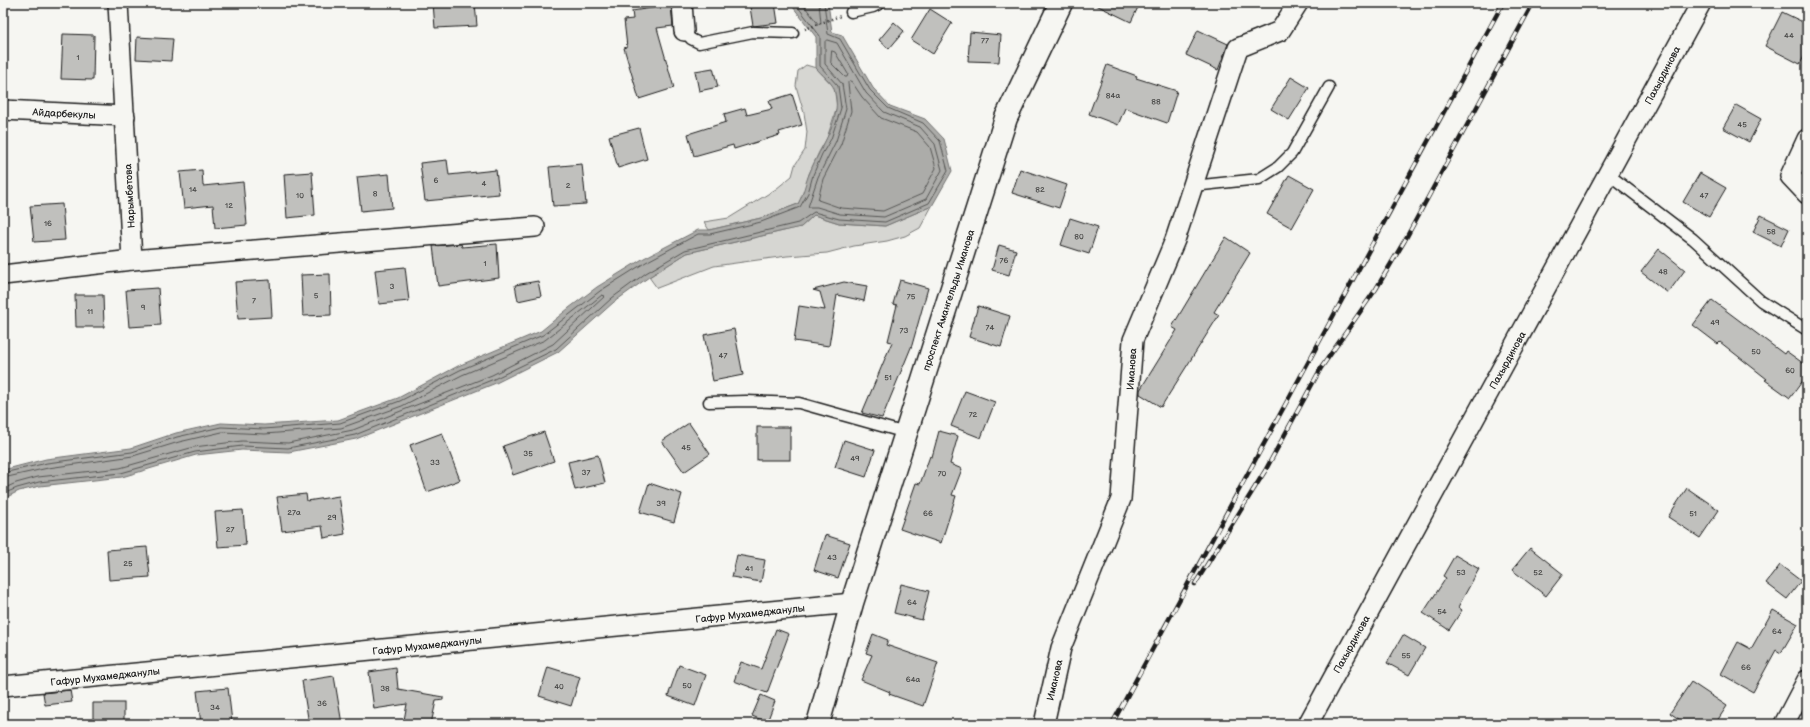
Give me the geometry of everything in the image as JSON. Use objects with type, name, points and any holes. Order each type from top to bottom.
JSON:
[{"type":"main road","name":"проспект Амангельды Иманова","points":[[852,603],[1006,118],[1062,3]]},
{"type":"main road","points":[[818,724],[852,603]]},
{"type":"street","name":"Нарымбетова","points":[[118,3],[132,260]]},
{"type":"street","points":[[682,3],[684,31]]},
{"type":"street","name":"Иманова","points":[[1044,724],[1061,648],[1121,499],[1133,340],[1175,240],[1238,48],[1280,31],[1298,3]]},
{"type":"street","name":"Пахырдинова","points":[[1315,721],[1701,3]]},
{"type":"street","name":"Айдарбекулы","points":[[3,110],[125,116]]},
{"type":"street","points":[[1807,139],[1790,176],[1807,194]]},
{"type":"street","points":[[3,275],[132,260],[535,227]]},
{"type":"street","name":"Гафур Мухамеджанулы","points":[[3,686],[852,603]]},
{"type":"street","points":[[1784,724],[1807,680]]},
{"type":"lane","points":[[851,12],[873,7],[880,3]]},
{"type":"lane","points":[[684,31],[691,39],[698,43],[753,32],[793,33]]},
{"type":"lane","points":[[1193,186],[1259,179],[1278,167],[1292,153],[1329,87]]},
{"type":"lane","points":[[1608,174],[1693,239],[1761,301],[1807,330]]},
{"type":"lane","points":[[709,402],[746,401],[799,403],[906,433]]},
{"type":"path","points":[[793,33],[851,12]]},
{"type":"shaded area","points":[[806,65],[816,68],[834,87],[837,107],[827,138],[809,174],[805,191],[798,204],[761,218],[709,230],[704,222],[729,218],[776,189],[792,176],[795,165],[805,150],[807,132],[804,113],[796,86],[798,71]]},
{"type":"shaded area","points":[[932,206],[920,228],[905,236],[887,241],[854,246],[827,253],[787,256],[714,266],[657,288],[649,277],[687,253],[801,227],[814,215],[839,223],[885,226]]},
{"type":"water","points":[[790,3],[828,3],[832,32],[842,35],[873,88],[890,106],[925,119],[944,139],[952,171],[932,206],[885,226],[839,223],[814,215],[801,227],[687,253],[649,277],[614,302],[558,352],[496,383],[356,439],[289,452],[242,450],[196,455],[122,477],[40,486],[19,491],[3,499],[3,470],[46,459],[131,448],[176,433],[221,423],[264,425],[338,420],[398,398],[458,366],[541,331],[597,287],[644,258],[698,230],[709,230],[761,218],[798,204],[814,162],[830,132],[836,111],[836,100],[833,86],[816,68],[816,37]]},
{"type":"building","points":[[433,3],[475,3],[477,26],[435,28]]},
{"type":"building","points":[[775,3],[778,23],[753,26],[750,7]]},
{"type":"building","points":[[1092,3],[1140,3],[1131,22]]},
{"type":"building","points":[[671,5],[673,26],[657,28],[674,88],[639,99],[624,48],[627,47],[624,20],[633,19],[632,11]]},
{"type":"building","points":[[930,9],[952,23],[933,54],[911,40]]},
{"type":"building","points":[[1782,12],[1807,24],[1807,51],[1800,64],[1765,46]]},
{"type":"building","points":[[894,22],[904,31],[889,49],[879,40]]},
{"type":"building","points":[[1198,30],[1228,44],[1218,70],[1186,55]]},
{"type":"building","points":[[970,32],[1001,35],[999,62],[968,61]]},
{"type":"building","points":[[63,34],[94,35],[93,80],[61,79]]},
{"type":"building","points":[[137,37],[173,39],[171,61],[136,59]]},
{"type":"building","points":[[1107,65],[1137,76],[1136,78],[1177,91],[1167,123],[1125,108],[1118,125],[1089,114]]},
{"type":"building","points":[[713,68],[718,87],[699,91],[695,71]]},
{"type":"building","points":[[1291,77],[1309,88],[1289,120],[1271,109]]},
{"type":"building","points":[[792,94],[802,125],[779,132],[780,135],[734,149],[733,145],[694,156],[688,134],[726,122],[724,114],[745,108],[747,115],[772,109],[769,101]]},
{"type":"building","points":[[1736,105],[1761,119],[1749,142],[1723,128]]},
{"type":"building","points":[[639,128],[647,159],[618,168],[609,136]]},
{"type":"building","points":[[447,160],[449,175],[496,170],[499,194],[425,201],[420,163]]},
{"type":"building","points":[[582,164],[586,204],[553,206],[549,167]]},
{"type":"building","points":[[1020,169],[1067,185],[1059,208],[1012,193]]},
{"type":"building","points":[[202,170],[203,186],[243,182],[247,225],[215,228],[213,205],[184,208],[180,172]]},
{"type":"building","points":[[312,172],[315,215],[287,218],[284,174]]},
{"type":"building","points":[[1700,173],[1726,188],[1709,217],[1683,202]]},
{"type":"building","points":[[389,174],[392,208],[361,211],[357,177]]},
{"type":"building","points":[[1289,175],[1314,189],[1292,228],[1267,214]]},
{"type":"building","points":[[62,204],[65,240],[34,242],[30,206]]},
{"type":"building","points":[[1761,215],[1789,229],[1781,246],[1753,232]]},
{"type":"building","points":[[1070,218],[1098,227],[1089,254],[1061,245]]},
{"type":"building","points":[[1226,237],[1250,253],[1214,312],[1219,315],[1161,407],[1140,394],[1140,390],[1177,330],[1172,327]]},
{"type":"building","points":[[461,244],[462,247],[497,244],[499,278],[438,286],[433,246]]},
{"type":"building","points":[[999,245],[1016,250],[1009,275],[992,270]]},
{"type":"building","points":[[1659,249],[1685,270],[1668,293],[1641,272]]},
{"type":"building","points":[[405,267],[409,301],[379,304],[375,270]]},
{"type":"building","points":[[330,274],[331,315],[303,316],[301,275]]},
{"type":"building","points":[[270,280],[272,317],[238,319],[235,282]]},
{"type":"building","points":[[900,280],[928,288],[912,345],[882,418],[862,413],[892,342],[888,341],[897,305],[893,304]]},
{"type":"building","points":[[538,281],[541,296],[518,301],[515,285]]},
{"type":"building","points":[[844,282],[867,286],[864,301],[837,295],[829,346],[794,341],[799,306],[825,310],[820,292],[813,290]]},
{"type":"building","points":[[158,288],[161,325],[129,327],[126,290]]},
{"type":"building","points":[[75,295],[103,295],[104,327],[76,327]]},
{"type":"building","points":[[1712,300],[1784,354],[1786,351],[1807,366],[1807,375],[1790,398],[1765,380],[1767,379],[1720,342],[1718,344],[1693,325]]},
{"type":"building","points":[[978,306],[1010,316],[1001,347],[969,337]]},
{"type":"building","points":[[734,329],[743,375],[713,381],[704,335]]},
{"type":"building","points":[[965,391],[995,402],[981,438],[951,426]]},
{"type":"building","points":[[689,423],[710,454],[684,472],[662,441]]},
{"type":"building","points":[[757,427],[790,427],[790,460],[757,460]]},
{"type":"building","points":[[939,431],[958,436],[950,464],[962,469],[952,495],[956,496],[941,543],[900,529],[916,483],[920,484],[930,456],[932,457]]},
{"type":"building","points":[[544,432],[554,461],[513,475],[503,446]]},
{"type":"building","points":[[442,433],[460,480],[427,492],[410,445]]},
{"type":"building","points":[[844,440],[875,450],[866,477],[835,467]]},
{"type":"building","points":[[598,455],[605,483],[575,490],[568,462]]},
{"type":"building","points":[[649,483],[682,494],[674,522],[640,512]]},
{"type":"building","points":[[1687,488],[1719,510],[1700,538],[1668,517]]},
{"type":"building","points":[[306,494],[307,501],[339,496],[345,534],[324,538],[322,526],[282,531],[277,497]]},
{"type":"building","points":[[243,510],[246,545],[218,547],[215,512]]},
{"type":"building","points":[[825,535],[850,543],[838,578],[814,570]]},
{"type":"building","points":[[147,547],[150,577],[109,580],[107,550]]},
{"type":"building","points":[[1530,548],[1563,574],[1546,596],[1512,570]]},
{"type":"building","points":[[737,555],[765,560],[761,582],[732,577]]},
{"type":"building","points":[[1455,555],[1479,569],[1458,607],[1462,610],[1449,630],[1423,613],[1446,578],[1443,576]]},
{"type":"building","points":[[1780,565],[1801,581],[1787,599],[1766,583]]},
{"type":"building","points":[[901,584],[929,591],[922,620],[894,613]]},
{"type":"building","points":[[1773,610],[1798,624],[1781,653],[1776,650],[1753,692],[1721,674],[1738,642],[1751,649]]},
{"type":"building","points":[[776,629],[789,634],[767,693],[734,681],[741,662],[761,669]]},
{"type":"building","points":[[873,634],[888,640],[886,645],[938,663],[923,706],[889,694],[890,692],[861,680],[872,655],[866,653]]},
{"type":"building","points":[[1403,635],[1425,648],[1409,675],[1387,663]]},
{"type":"building","points":[[679,665],[706,675],[695,706],[668,696]]},
{"type":"building","points":[[548,667],[580,677],[571,706],[539,696]]},
{"type":"building","points":[[396,668],[398,689],[443,697],[443,700],[436,701],[431,724],[404,720],[407,704],[374,709],[369,672]]},
{"type":"building","points":[[334,676],[342,724],[309,724],[302,681]]},
{"type":"building","points":[[1691,682],[1727,706],[1715,724],[1686,724],[1670,713]]},
{"type":"building","points":[[228,688],[232,722],[201,724],[197,691]]},
{"type":"building","points":[[70,690],[72,702],[45,705],[43,693]]},
{"type":"building","points":[[761,695],[775,701],[767,722],[752,716]]},
{"type":"building","points":[[93,703],[124,703],[124,724],[93,724]]},
{"type":"railway","points":[[1112,724],[1503,3]]},
{"type":"railway","points":[[1195,584],[1265,471],[1321,368],[1376,289],[1405,240],[1533,3]]}]
